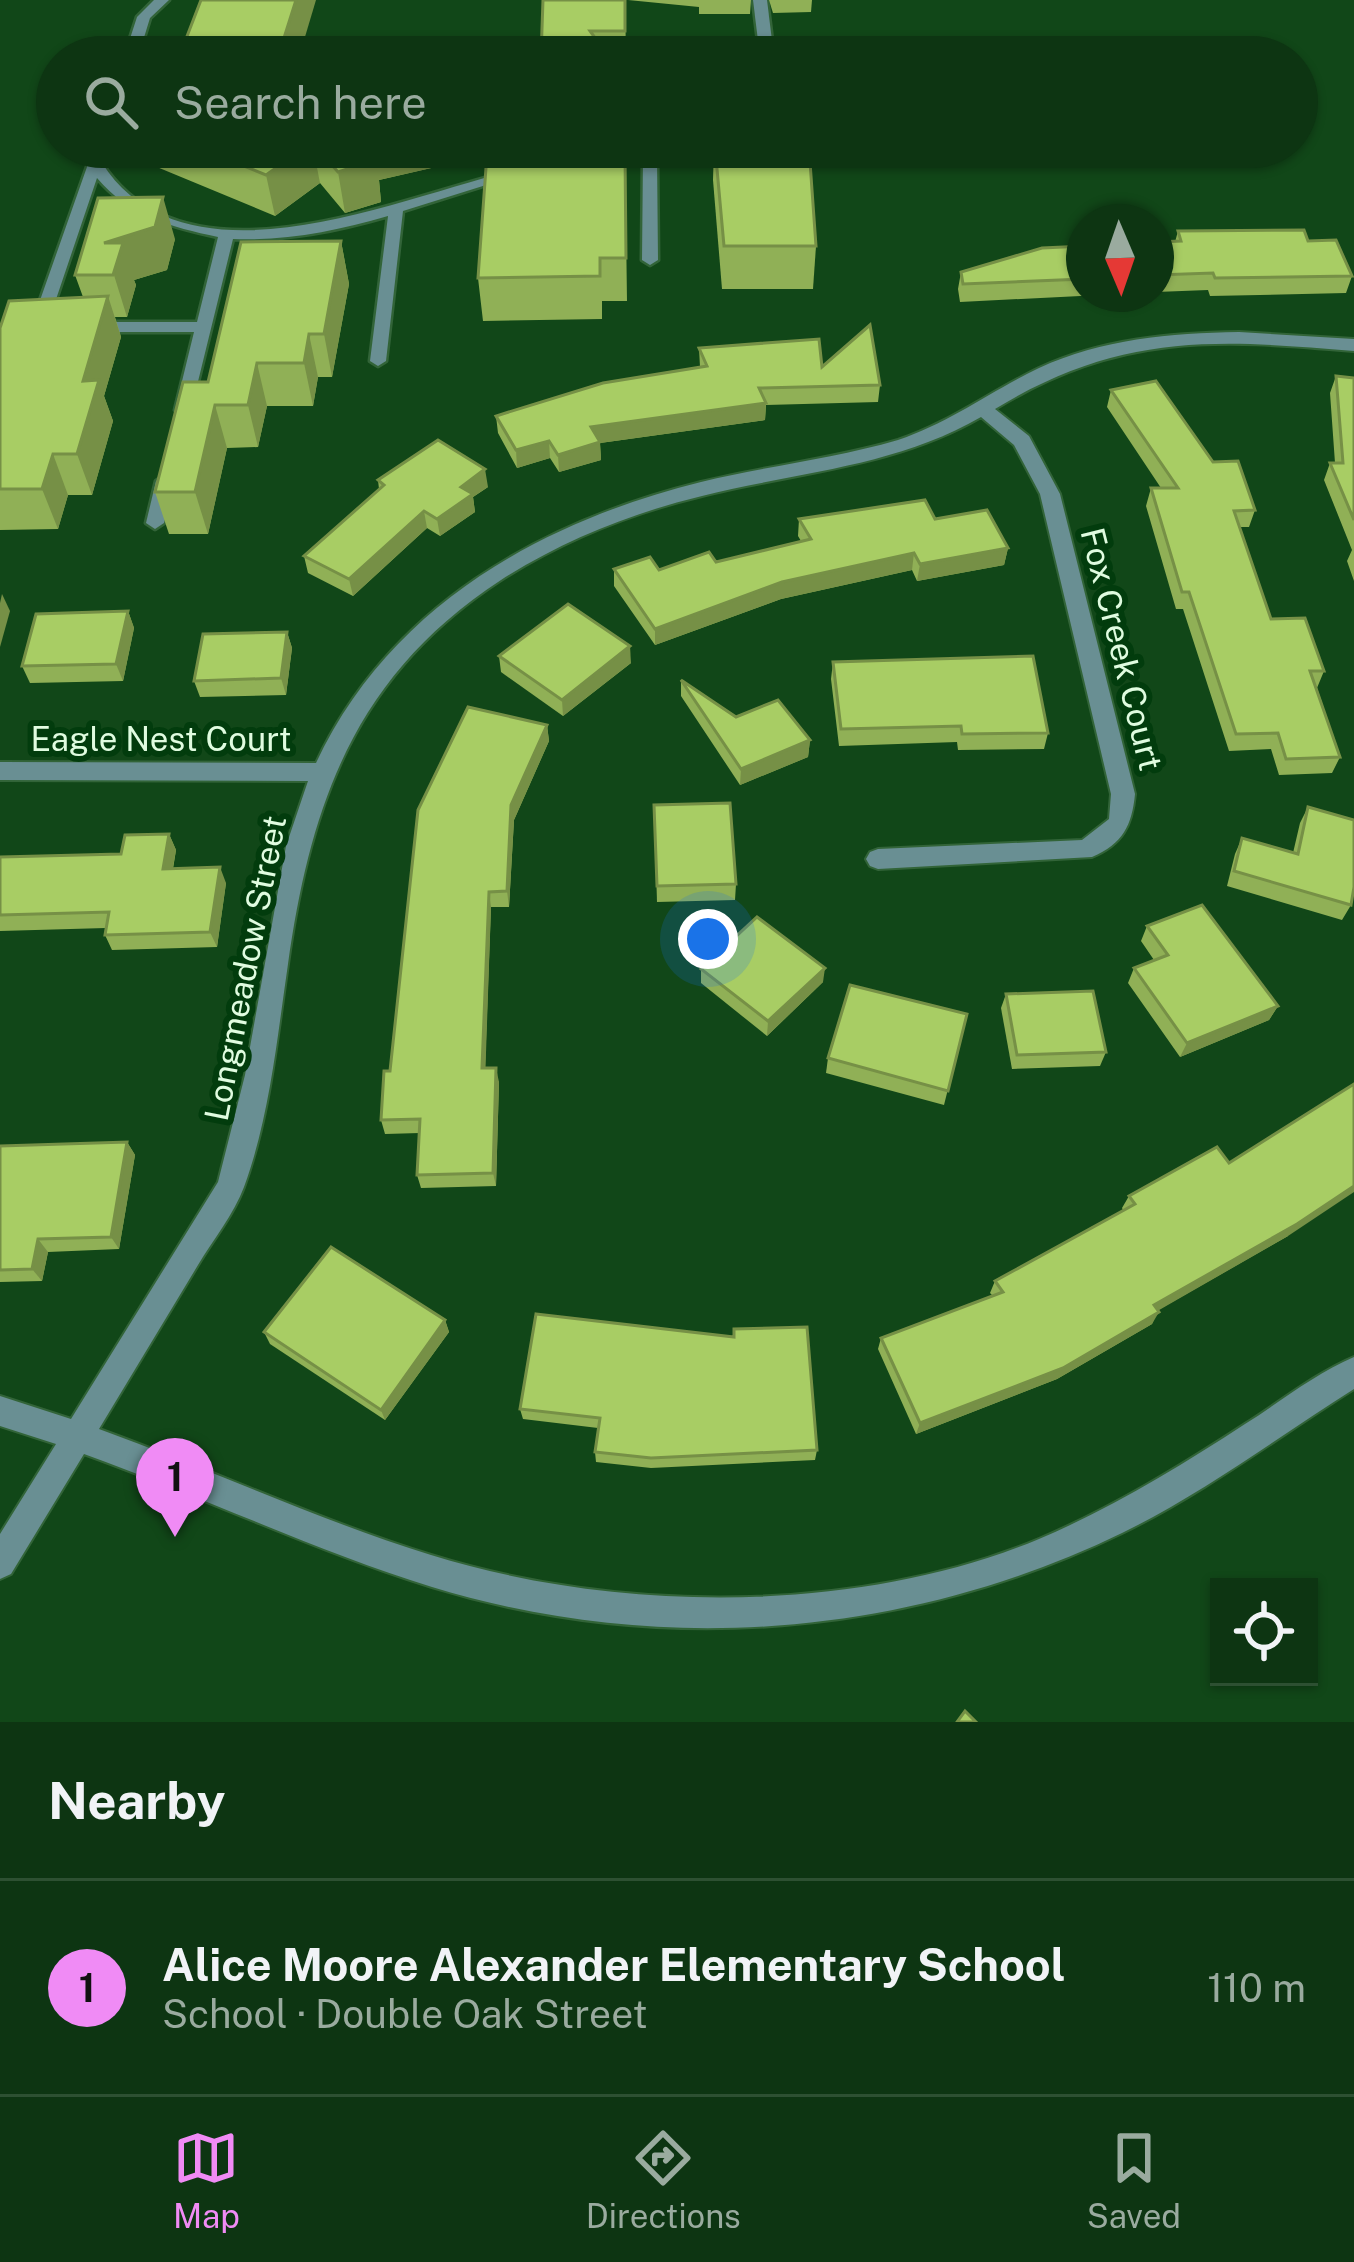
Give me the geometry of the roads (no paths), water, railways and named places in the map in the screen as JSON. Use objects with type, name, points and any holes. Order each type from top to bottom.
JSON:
[{"type":"street","name":"Longmeadow Street","points":[[0,1563],[230,1187],[252,1119],[295,865],[321,772],[361,703],[398,656],[464,596],[532,550],[650,502],[911,444],[1071,361],[1131,345],[1354,345]]},
{"type":"street","name":"Fox Creek Court","points":[[878,859],[1084,850],[1111,835],[1120,823],[1123,794],[1050,494],[1022,441],[983,409]]},
{"type":"street","name":"Eagle Nest Court","points":[[0,771],[321,772]]},
{"type":"street","points":[[0,1411],[378,1554],[503,1592],[614,1608],[734,1612],[869,1598],[1041,1551],[1112,1522],[1354,1372]]},
{"type":"lane","points":[[138,36],[144,17],[162,0]]},
{"type":"lane","points":[[760,0],[764,36]]},
{"type":"lane","points":[[93,168],[38,327],[203,327]]},
{"type":"lane","points":[[102,168],[106,182],[158,218],[226,236],[292,238],[477,182],[540,169]]},
{"type":"lane","points":[[650,168],[650,260]]},
{"type":"lane","points":[[378,361],[396,209]]},
{"type":"lane","points":[[176,436],[226,236]]},
{"type":"lane","points":[[155,523],[171,458]]},
{"type":"place","name":"Alice Moore Alexander Elementary School","points":[[175,1537]]}]
